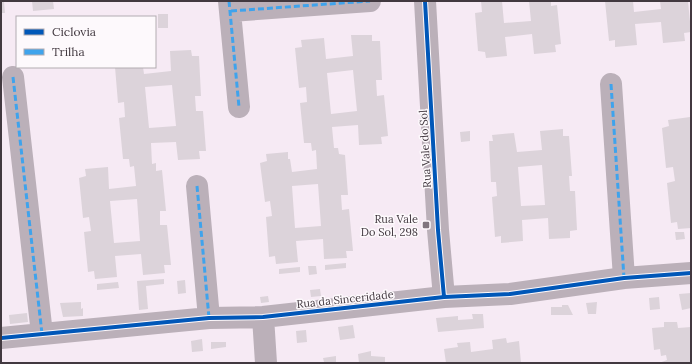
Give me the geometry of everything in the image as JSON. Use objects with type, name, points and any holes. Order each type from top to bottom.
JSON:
[{"type":"street","points":[[239,107],[230,6],[370,1]]},
{"type":"street","name":"Rua Vale do Sol","points":[[425,1],[438,230],[444,297]]},
{"type":"street","points":[[13,77],[42,334]]},
{"type":"street","points":[[611,84],[624,278]]},
{"type":"street","points":[[197,186],[209,318]]},
{"type":"street","name":"Rua da Sinceridade","points":[[1,338],[209,318],[263,317],[444,297],[510,294],[624,278],[691,273]]},
{"type":"street","points":[[263,317],[266,363]]},
{"type":"building","points":[[1,1],[4,1],[5,13],[1,13]]},
{"type":"building","points":[[32,1],[53,1],[54,9],[33,11]]},
{"type":"building","points":[[481,1],[502,1],[504,23],[531,21],[529,1],[551,1],[551,6],[557,5],[561,44],[555,45],[556,52],[534,54],[532,34],[505,37],[507,56],[486,58],[485,52],[478,51],[475,13],[482,12]]},
{"type":"building","points":[[605,1],[633,1],[634,12],[661,9],[660,1],[688,1],[691,32],[684,33],[685,41],[663,43],[661,22],[635,24],[637,45],[615,47],[615,40],[609,41]]},
{"type":"building","points":[[158,14],[168,14],[168,28],[158,28]]},
{"type":"building","points":[[351,35],[372,35],[372,41],[380,41],[382,80],[376,80],[377,96],[384,95],[388,136],[381,137],[382,144],[359,145],[358,125],[332,127],[334,148],[338,148],[339,154],[345,155],[348,195],[341,195],[342,210],[349,209],[353,251],[346,251],[347,258],[324,259],[323,239],[296,241],[298,262],[276,264],[275,256],[269,257],[266,217],[272,216],[270,201],[265,202],[260,163],[267,161],[266,154],[288,152],[288,159],[290,159],[292,172],[317,169],[316,150],[312,151],[311,143],[304,143],[300,103],[307,102],[306,87],[299,88],[295,48],[302,47],[301,40],[324,38],[326,59],[353,56]],"holes":[[[353,70],[357,111],[331,114],[327,73]],[[318,184],[321,226],[295,228],[292,186]]]},
{"type":"building","points":[[191,50],[192,56],[199,56],[201,96],[195,96],[196,111],[203,111],[206,151],[199,151],[200,159],[178,160],[176,142],[151,143],[152,164],[156,163],[156,171],[162,170],[166,211],[160,211],[160,225],[167,225],[171,265],[164,265],[165,273],[143,275],[141,254],[115,256],[117,277],[95,279],[94,271],[88,272],[84,232],[91,231],[89,217],[83,218],[79,178],[86,176],[85,169],[108,167],[109,189],[136,186],[134,166],[130,167],[129,159],[123,159],[119,118],[125,117],[124,102],[118,103],[115,68],[143,68],[144,74],[171,71],[170,51]],"holes":[[[172,85],[176,126],[149,128],[145,87]],[[137,199],[140,241],[114,243],[110,201]]]},
{"type":"building","points":[[690,117],[691,228],[678,229],[677,222],[671,223],[667,183],[675,181],[673,167],[666,168],[662,128],[669,126],[668,120]]},
{"type":"building","points":[[563,129],[563,136],[569,136],[572,176],[569,176],[570,191],[575,191],[577,230],[570,231],[570,238],[549,239],[548,218],[522,220],[523,241],[501,243],[501,236],[495,237],[492,197],[497,196],[496,182],[491,182],[489,141],[493,141],[492,135],[514,133],[517,152],[542,150],[540,131]],"holes":[[[542,165],[545,205],[521,206],[518,167]]]},
{"type":"building","points":[[470,131],[470,141],[461,142],[460,132]]},
{"type":"building","points":[[675,232],[684,232],[685,239],[676,240]]},
{"type":"building","points":[[346,263],[346,268],[325,270],[325,265]]},
{"type":"building","points":[[308,266],[316,266],[317,274],[309,275]]},
{"type":"building","points":[[300,267],[300,272],[279,274],[279,269]]},
{"type":"building","points":[[164,279],[164,284],[146,286],[148,309],[139,310],[137,281]]},
{"type":"building","points":[[185,280],[186,293],[178,294],[177,281]]},
{"type":"building","points":[[118,282],[119,288],[97,290],[97,284]]},
{"type":"building","points":[[320,289],[321,296],[311,297],[310,290]]},
{"type":"building","points":[[691,293],[691,308],[682,310],[679,294]]},
{"type":"building","points":[[268,296],[269,302],[261,303],[260,297]]},
{"type":"building","points":[[659,297],[660,309],[650,310],[649,298]]},
{"type":"building","points":[[81,302],[83,316],[63,317],[60,303]]},
{"type":"building","points":[[597,302],[596,314],[588,314],[586,303]]},
{"type":"building","points":[[562,305],[568,305],[573,315],[551,315],[551,307],[562,307]]},
{"type":"building","points":[[27,313],[28,322],[10,324],[9,315]]},
{"type":"building","points":[[472,314],[483,314],[484,328],[438,332],[436,318],[458,316],[458,320],[473,319]]},
{"type":"building","points":[[664,322],[677,322],[678,328],[691,327],[691,363],[659,363],[667,360],[666,355],[661,356],[660,349],[654,350],[652,328],[664,327]]},
{"type":"building","points":[[353,325],[355,338],[340,340],[338,327]]},
{"type":"building","points":[[306,330],[307,342],[297,343],[296,331]]},
{"type":"building","points":[[506,338],[507,343],[519,341],[521,363],[446,363],[444,349],[458,347],[457,343],[470,342],[471,352],[493,349],[492,340]]},
{"type":"building","points":[[202,339],[203,351],[192,352],[191,341]]},
{"type":"building","points":[[211,342],[226,342],[226,347],[211,349]]},
{"type":"building","points":[[371,351],[371,356],[385,357],[385,363],[359,363],[358,354]]},
{"type":"building","points":[[336,356],[336,363],[320,363],[324,362],[323,358]]},
{"type":"marked path","points":[[229,1],[239,107]]},
{"type":"marked path","points":[[231,11],[370,1]]},
{"type":"marked path","points":[[13,77],[42,334]]},
{"type":"marked path","points":[[611,84],[624,278]]},
{"type":"marked path","points":[[197,186],[209,318]]},
{"type":"cycle path","points":[[425,1],[438,230],[444,297]]},
{"type":"cycle path","points":[[1,338],[209,318],[263,317],[444,297],[510,294],[624,278],[691,273]]},
{"type":"place","name":"Rua Vale Do Sol, 298","points":[[426,225]]}]
